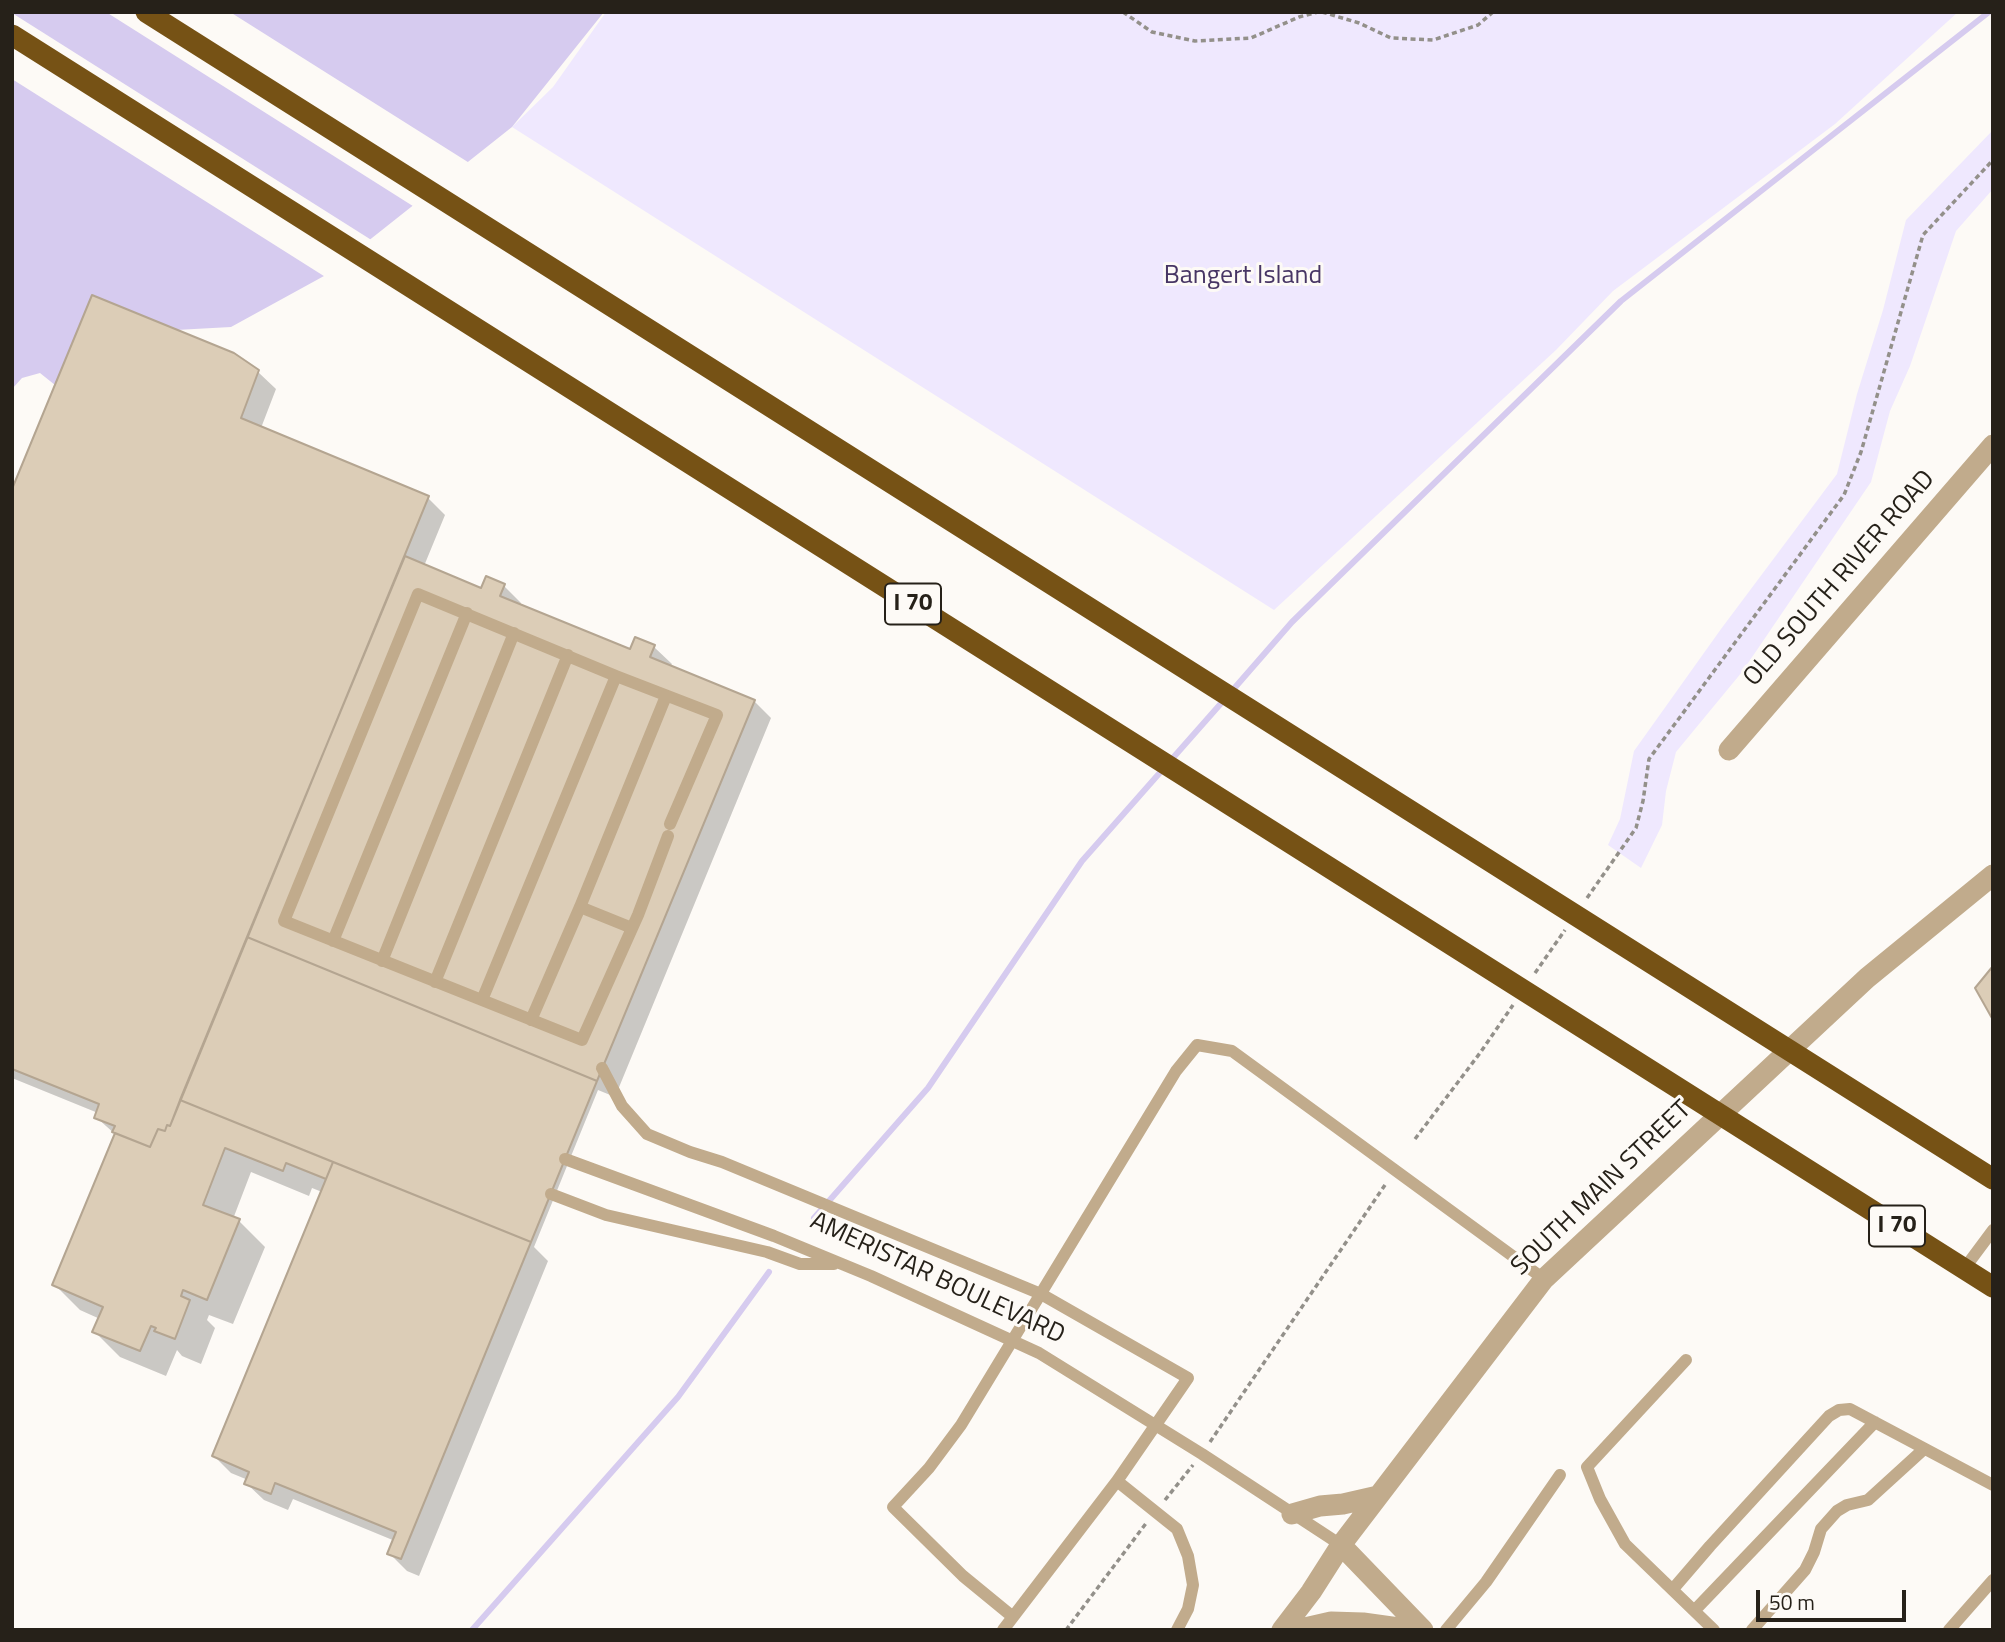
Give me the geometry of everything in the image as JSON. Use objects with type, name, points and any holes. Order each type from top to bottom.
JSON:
[{"type":"highway","points":[[146,12],[1993,1179]]},
{"type":"highway","name":"I 70","points":[[12,35],[1983,1282]]},
{"type":"street","name":"OLD SOUTH RIVER ROAD","points":[[1729,750],[1993,445]]},
{"type":"street","name":"SOUTH MAIN STREET","points":[[1282,1630],[1311,1592],[1341,1545],[1544,1279],[1867,978],[1993,876]]},
{"type":"street","points":[[1288,1512],[1378,1496]]},
{"type":"street","name":"AMERISTAR BOULEVARD","points":[[1341,1545],[1423,1630]]},
{"type":"street","points":[[1296,1630],[1331,1622],[1363,1623],[1412,1630]]},
{"type":"lane","points":[[418,593],[514,633],[717,715],[632,928],[582,1040],[284,921],[418,593]]},
{"type":"lane","points":[[333,941],[467,613]]},
{"type":"lane","points":[[382,961],[514,633]]},
{"type":"lane","points":[[435,982],[568,655]]},
{"type":"lane","points":[[482,1000],[615,676]]},
{"type":"lane","points":[[531,1020],[666,696]]},
{"type":"lane","points":[[580,907],[632,928]]},
{"type":"lane","points":[[1013,1617],[963,1576],[893,1507],[929,1468],[961,1425],[1176,1071],[1197,1045],[1232,1051],[1544,1279]]},
{"type":"lane","points":[[602,1068],[622,1106],[647,1133],[690,1152],[722,1161],[1041,1294],[1188,1378],[1116,1481],[1003,1630]]},
{"type":"lane","name":"AMERISTAR BOULEVARD","points":[[565,1159],[774,1236],[1039,1353],[1202,1454],[1341,1545]]},
{"type":"lane","points":[[551,1194],[606,1215],[768,1252],[800,1264],[842,1264]]},
{"type":"lane","points":[[1983,1282],[1993,1230]]},
{"type":"lane","points":[[1686,1360],[1587,1467],[1600,1499],[1625,1544],[1714,1630]]},
{"type":"lane","points":[[1673,1589],[1829,1416],[1839,1410],[1850,1409],[1993,1485]]},
{"type":"lane","points":[[1695,1610],[1875,1422]]},
{"type":"lane","points":[[1752,1630],[1805,1570],[1821,1529],[1837,1511],[1847,1505],[1868,1500],[1924,1449]]},
{"type":"lane","points":[[1446,1630],[1486,1582],[1560,1475]]},
{"type":"lane","points":[[1116,1481],[1177,1529],[1188,1556],[1193,1585],[1188,1609],[1177,1630]]},
{"type":"lane","points":[[1949,1630],[1993,1580]]},
{"type":"path","points":[[1123,12],[1152,32],[1195,41],[1251,38],[1299,17],[1320,12],[1359,23],[1391,38],[1433,40],[1478,25],[1493,12]]},
{"type":"path","points":[[1581,906],[1636,828],[1649,759],[1844,495],[1861,452],[1923,235],[1993,160]]},
{"type":"path","points":[[1535,974],[1566,929]]},
{"type":"path","points":[[1415,1139],[1519,996]]},
{"type":"path","points":[[1066,1630],[1202,1454],[1385,1185]]},
{"type":"green space","name":"Bangert Island","points":[[606,12],[1958,12],[1835,124],[1613,291],[1556,350],[1274,610],[512,127],[553,87]]},
{"type":"green space","points":[[1993,130],[1993,189],[1956,231],[1910,366],[1890,411],[1871,482],[1742,672],[1676,752],[1666,791],[1662,825],[1641,868],[1608,845],[1620,819],[1634,751],[1837,474],[1906,220]]},
{"type":"shaded area","points":[[12,12],[604,12],[512,127],[324,276],[231,327],[176,330],[92,295],[55,385],[40,373],[22,378],[12,389]]},
{"type":"pier","points":[[106,12],[230,12],[471,164],[416,208]]},
{"type":"pier","points":[[12,13],[373,241],[327,278],[12,79]]},
{"type":"building","points":[[92,295],[234,353],[259,370],[241,418],[429,496],[170,1126],[167,1125],[165,1131],[158,1129],[150,1147],[112,1132],[115,1126],[94,1118],[99,1104],[12,1069],[12,489]]},
{"type":"building","points":[[405,556],[481,588],[486,576],[505,584],[500,596],[630,649],[635,637],[655,645],[650,657],[755,700],[597,1081],[247,937]]},
{"type":"building","points":[[247,937],[597,1081],[531,1242],[180,1100]]},
{"type":"building","points":[[1993,966],[1993,1020],[1975,988]]},
{"type":"building","points":[[180,1100],[333,1162],[326,1179],[286,1163],[283,1171],[225,1148],[203,1205],[240,1219],[207,1300],[183,1290],[181,1296],[190,1300],[175,1339],[154,1331],[156,1328],[151,1326],[140,1351],[92,1332],[103,1307],[52,1285],[115,1133],[150,1147],[158,1129],[165,1131],[167,1125],[170,1126]]},
{"type":"building","points":[[333,1162],[531,1242],[401,1559],[387,1554],[396,1532],[275,1483],[271,1494],[244,1484],[249,1472],[212,1456]]},
{"type":"waterway","points":[[1231,692],[1292,622],[1621,301],[1989,12]]},
{"type":"waterway","points":[[814,1218],[928,1088],[1082,861],[1224,700]]},
{"type":"waterway","points":[[472,1630],[678,1397],[769,1272]]}]
